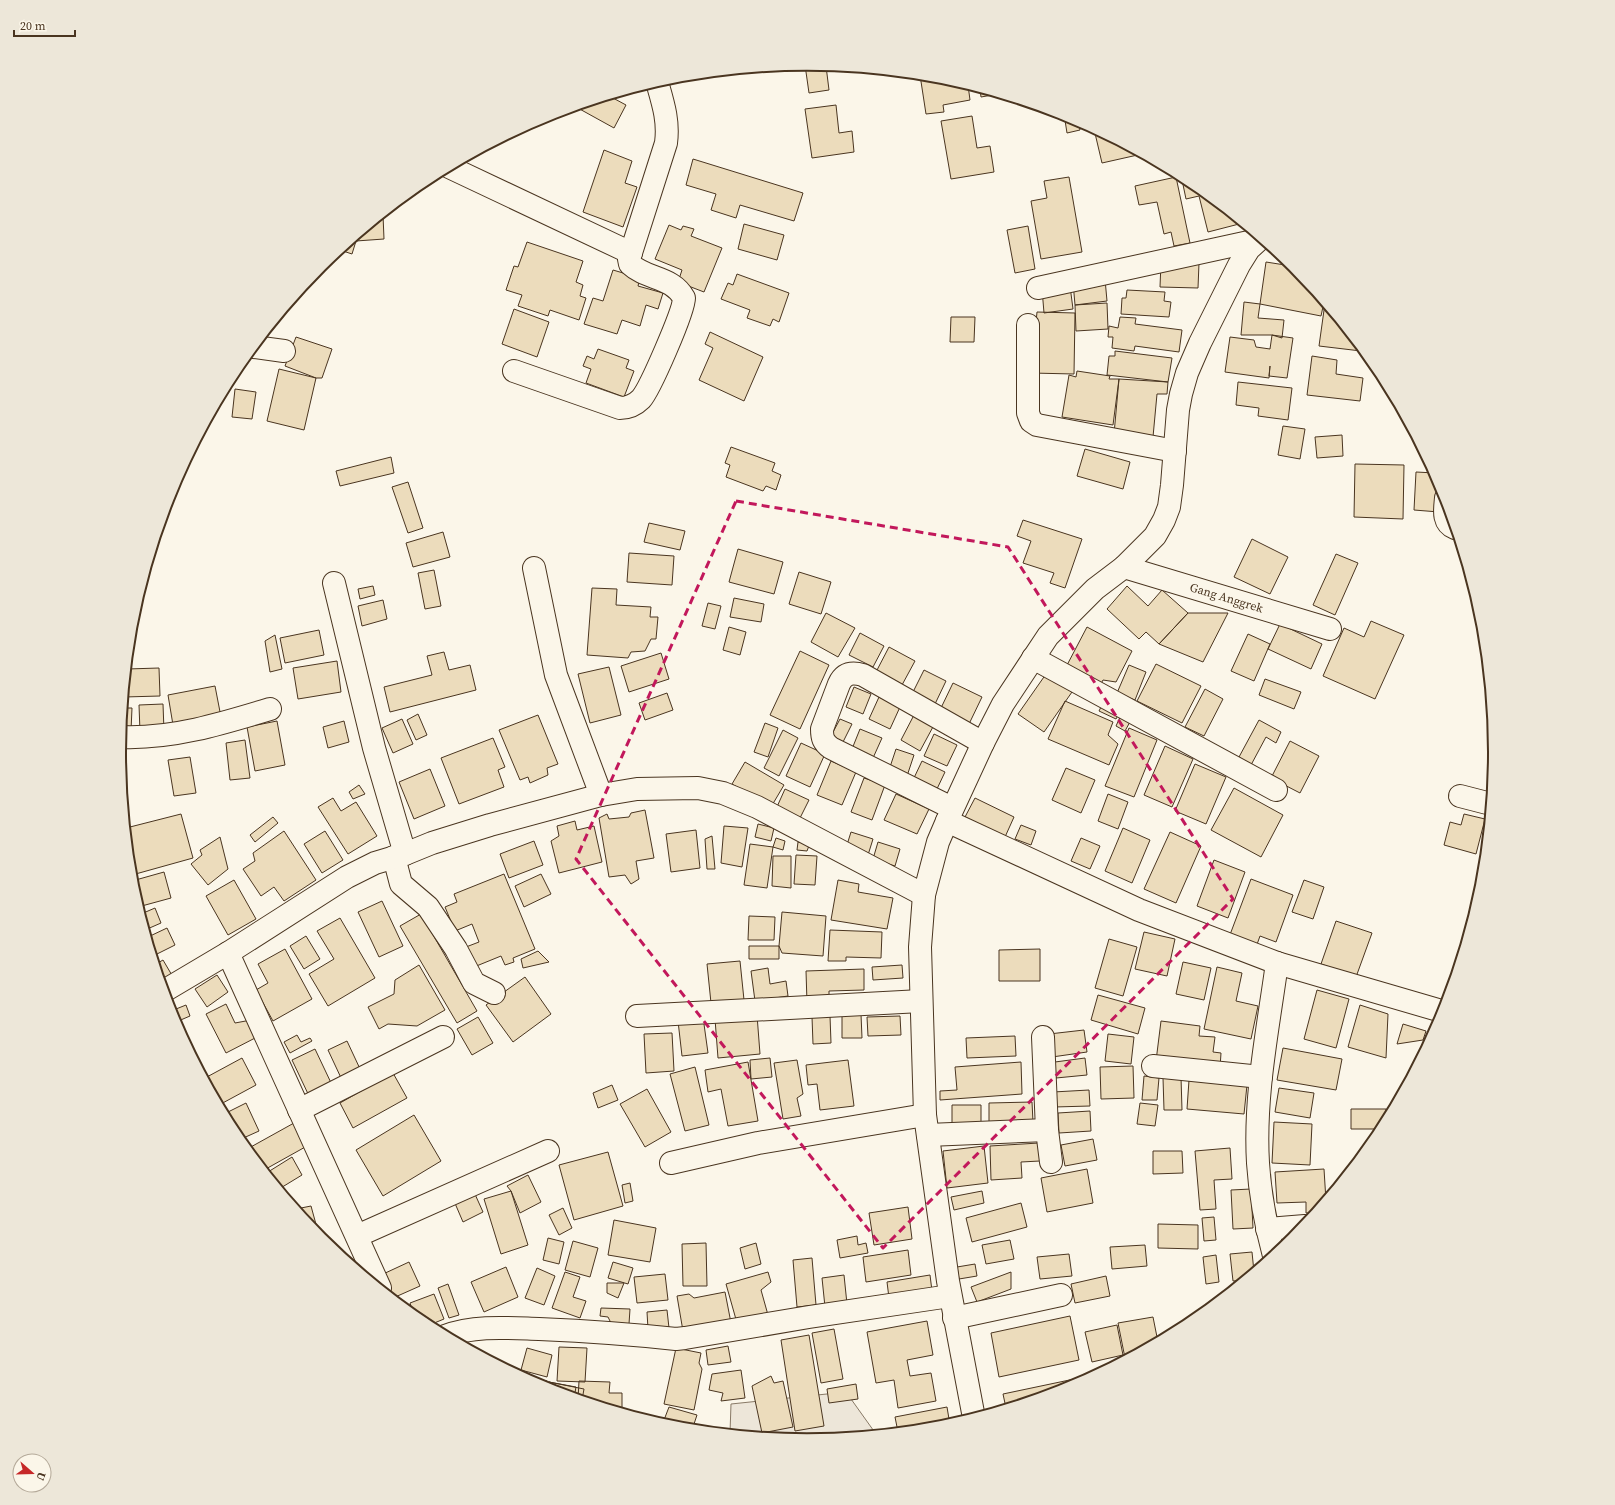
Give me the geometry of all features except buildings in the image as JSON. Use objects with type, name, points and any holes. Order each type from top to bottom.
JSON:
[{"type":"street","points":[[514,371],[620,408],[626,408],[636,404],[643,397],[650,384],[682,311],[684,298],[676,286],[641,271],[633,266],[629,259],[666,143],[668,128],[665,108],[659,88]]},
{"type":"street","points":[[455,170],[631,253]]},
{"type":"street","points":[[1038,288],[1257,240]]},
{"type":"street","points":[[973,1413],[950,1296],[927,1125],[920,947],[924,895],[938,842],[983,743],[1004,704],[1033,658],[1048,636],[1095,588],[1124,567],[1155,536],[1164,520],[1169,507],[1172,485],[1180,394],[1187,373],[1200,343],[1239,265],[1249,249],[1258,241]]},
{"type":"street","points":[[1028,325],[1028,413],[1031,421],[1037,425],[1175,451]]},
{"type":"street","points":[[260,348],[284,351]]},
{"type":"street","points":[[1446,515],[1446,519],[1450,524]]},
{"type":"street","name":"Gang Anggrek","points":[[1124,567],[1330,629]]},
{"type":"street","points":[[534,568],[556,675],[601,794]]},
{"type":"street","points":[[334,583],[400,856],[401,884],[428,906],[456,948],[474,983],[494,993]]},
{"type":"street","points":[[1033,658],[1276,790]]},
{"type":"street","points":[[983,743],[863,675],[855,673],[847,674],[842,678],[822,729],[824,743],[831,748],[950,815],[1139,910],[1277,963],[1438,1010]]},
{"type":"street","points":[[126,737],[163,736],[185,732],[270,709]]},
{"type":"street","points":[[168,988],[228,953],[347,877],[375,863],[490,825],[601,794],[637,789],[698,788],[723,793],[757,806],[924,895]]},
{"type":"street","points":[[1460,796],[1487,803]]},
{"type":"street","points":[[228,953],[376,1280]]},
{"type":"street","points":[[1272,1250],[1267,1228],[1258,1163],[1258,1118],[1261,1077],[1277,963]]},
{"type":"street","points":[[637,1016],[922,1001]]},
{"type":"street","points":[[299,1110],[443,1037]]},
{"type":"street","points":[[1043,1037],[1047,1130],[1051,1162]]},
{"type":"street","points":[[1153,1066],[1261,1077]]},
{"type":"street","points":[[671,1164],[758,1143],[927,1125],[1047,1130]]},
{"type":"street","points":[[357,1236],[548,1151]]},
{"type":"street","points":[[1267,1228],[1296,1226]]},
{"type":"street","points":[[954,1318],[1061,1295]]},
{"type":"street","points":[[453,1334],[476,1329],[520,1328],[590,1331],[676,1339],[950,1296]]},
{"type":"highlighted area","points":[[736,501],[1008,547],[1233,899],[883,1248],[576,859]]},
{"type":"shaded area","points":[[846,1392],[874,1431],[852,1433],[808,1434],[763,1433],[730,1429],[731,1404]]}]
